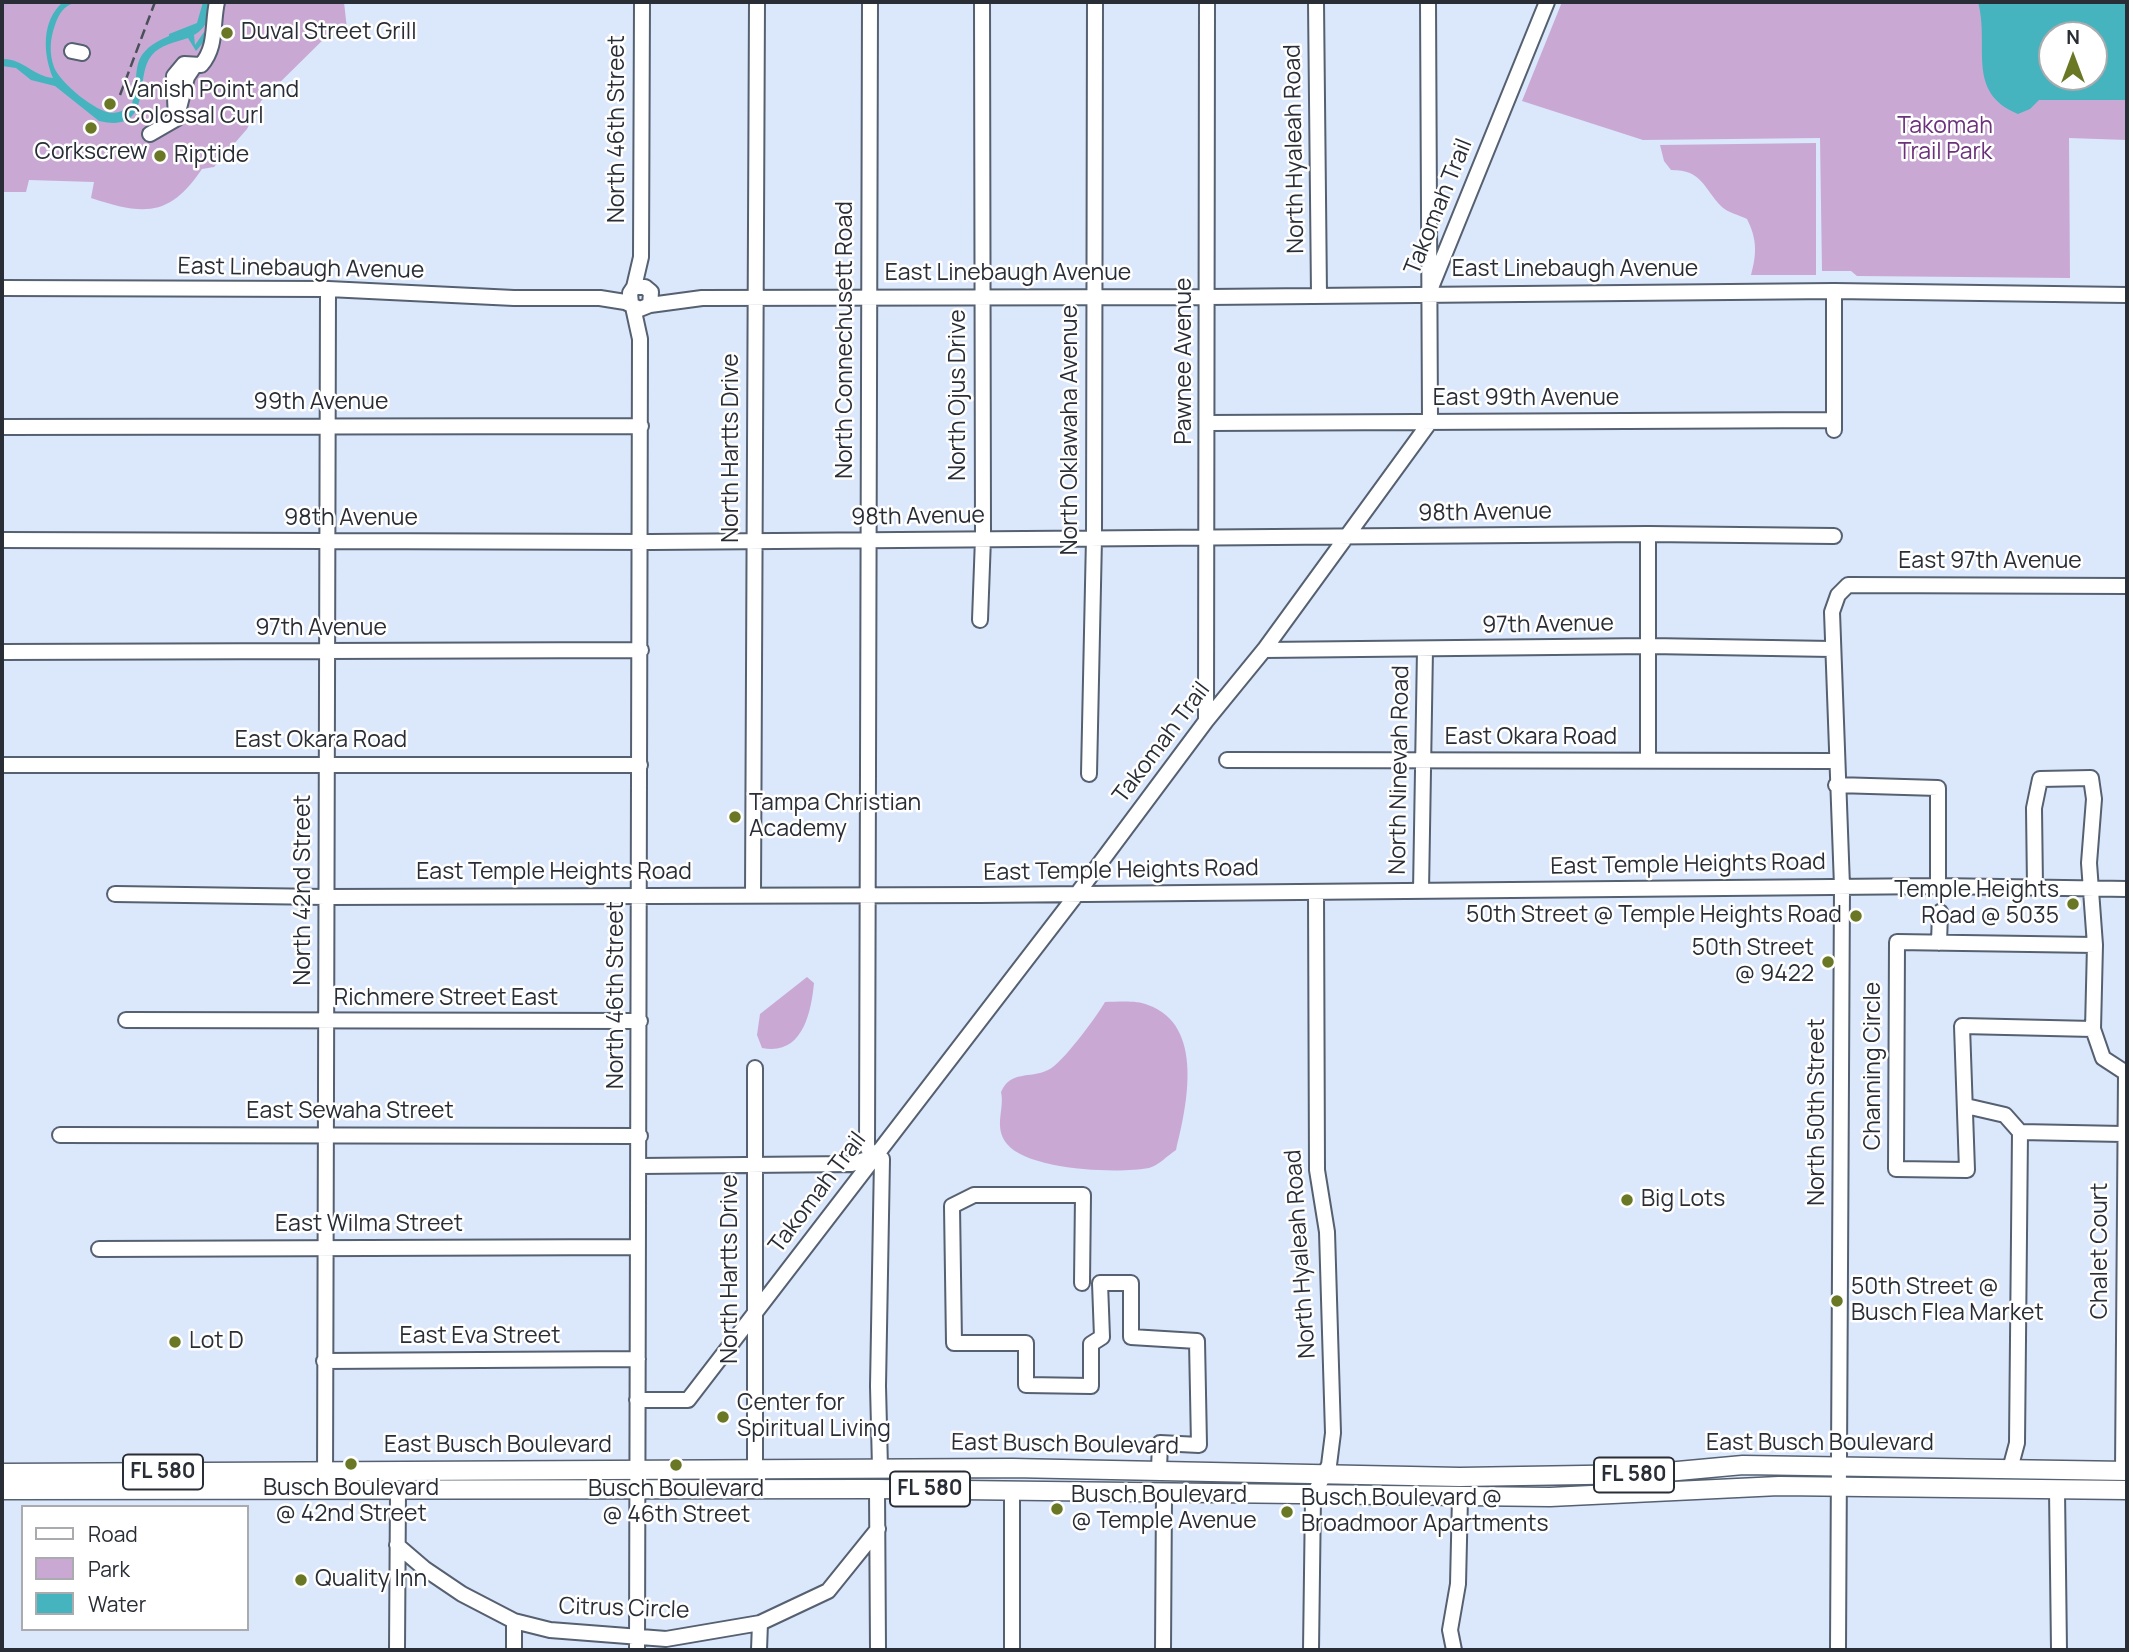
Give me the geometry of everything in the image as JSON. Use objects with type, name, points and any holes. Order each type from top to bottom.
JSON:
[{"type":"main road","name":"East Busch Boulevard","points":[[2,1473],[1012,1468],[1461,1477],[1645,1474],[1743,1465],[2125,1471]]},
{"type":"main road","points":[[780,1490],[792,1482],[855,1482],[867,1479],[880,1468]]},
{"type":"main road","points":[[899,1489],[915,1482],[983,1483],[1012,1468]]},
{"type":"main road","points":[[1012,1490],[1035,1478],[1121,1481],[1150,1470]]},
{"type":"main road","points":[[2,1482],[67,1481],[95,1472]]},
{"type":"main road","points":[[1550,1497],[1568,1488],[1617,1484],[1645,1474]]},
{"type":"main road","name":"East Busch Boulevard","points":[[2,1490],[899,1489],[1460,1497],[1550,1497],[1779,1486],[2127,1490]]},
{"type":"street","points":[[150,134],[176,120],[174,76],[184,64],[203,63],[213,42],[217,2]]},
{"type":"street","name":"North 46th Street","points":[[637,1643],[642,2]]},
{"type":"street","name":"North Hartts Drive","points":[[753,895],[757,2]]},
{"type":"street","name":"North Connechusett Road","points":[[870,2],[867,1146],[872,1157],[882,1159],[878,1386],[880,1468]]},
{"type":"street","name":"North Ojus Drive","points":[[980,620],[983,538],[982,2]]},
{"type":"street","name":"North Oklawaha Avenue","points":[[1089,774],[1094,538],[1094,2]]},
{"type":"street","name":"Pawnee Avenue","points":[[1206,721],[1207,2]]},
{"type":"street","name":"North Hyaleah Road","points":[[1316,2],[1319,295]]},
{"type":"street","points":[[1427,2],[1428,293]]},
{"type":"street","name":"Takomah Trail","points":[[638,1400],[688,1400],[754,1318],[872,1157],[1077,894],[1206,721],[1264,650],[1430,422],[1428,293],[1547,2]]},
{"type":"street","name":"East Linebaugh Avenue","points":[[2,288],[328,289],[514,299],[1208,298],[1428,293],[1834,291],[2127,295]]},
{"type":"street","name":"North 42nd Street","points":[[325,1490],[328,289]]},
{"type":"street","name":"East 99th Avenue","points":[[1208,423],[1834,426],[1834,291]]},
{"type":"street","name":"99th Avenue","points":[[2,427],[641,426]]},
{"type":"street","points":[[1648,534],[1648,760]]},
{"type":"street","name":"98th Avenue","points":[[2,540],[869,541],[1648,534],[1834,536]]},
{"type":"street","name":"East 97th Avenue","points":[[1853,584],[2127,586]]},
{"type":"street","name":"North 50th Street","points":[[1838,1650],[1842,886],[1835,761],[1832,612],[1844,586],[1853,584]]},
{"type":"street","name":"97th Avenue","points":[[1264,650],[1650,646],[1832,649]]},
{"type":"street","name":"North Ninevah Road","points":[[1421,891],[1425,649]]},
{"type":"street","name":"97th Avenue","points":[[2,652],[640,650]]},
{"type":"street","name":"East Okara Road","points":[[1227,760],[1835,761]]},
{"type":"street","name":"East Okara Road","points":[[2,765],[640,765]]},
{"type":"street","points":[[2035,887],[2034,808],[2040,779],[2091,778],[2094,799],[2089,863],[2095,945],[2093,1029]]},
{"type":"street","points":[[1836,785],[1938,788],[1938,886]]},
{"type":"street","name":"East Temple Heights Road","points":[[115,894],[326,897],[868,895],[1842,886],[2127,889]]},
{"type":"street","name":"North Hyaleah Road","points":[[1312,1496],[1325,1474],[1333,1433],[1327,1232],[1317,1170],[1316,892]]},
{"type":"street","points":[[1940,912],[1939,943],[2095,945]]},
{"type":"street","name":"Channing Circle","points":[[1939,943],[1897,942],[1896,1169],[1967,1170],[1962,1026],[2093,1029]]},
{"type":"street","name":"Richmere Street East","points":[[126,1020],[640,1021]]},
{"type":"street","name":"Chalet Court","points":[[2093,1029],[2103,1058],[2126,1073],[2123,1134],[2125,1471]]},
{"type":"street","name":"North Hartts Drive","points":[[755,1068],[755,1471]]},
{"type":"street","points":[[1965,1106],[2005,1115],[2020,1132],[2017,1439],[2010,1469]]},
{"type":"street","points":[[2020,1132],[2123,1134]]},
{"type":"street","name":"East Sewaha Street","points":[[60,1135],[639,1136]]},
{"type":"street","points":[[639,1166],[852,1164],[872,1157]]},
{"type":"street","points":[[1082,1283],[1083,1195],[974,1195],[952,1206],[954,1343],[1026,1343],[1026,1385],[1091,1386],[1091,1344],[1102,1337],[1100,1283],[1131,1283],[1131,1337],[1197,1341],[1199,1445],[1160,1443],[1150,1470]]},
{"type":"street","name":"East Wilma Street","points":[[99,1249],[638,1248]]},
{"type":"street","name":"East Eva Street","points":[[324,1361],[638,1359]]},
{"type":"street","points":[[877,1489],[878,1650]]},
{"type":"street","points":[[397,1650],[398,1490]]},
{"type":"street","points":[[1012,1490],[1012,1650]]},
{"type":"street","points":[[2057,1490],[2059,1650]]},
{"type":"street","points":[[1163,1650],[1164,1494]]},
{"type":"street","points":[[1311,1650],[1312,1496]]},
{"type":"street","points":[[1454,1650],[1450,1630],[1458,1584],[1460,1497]]},
{"type":"street","name":"Citrus Circle","points":[[397,1545],[425,1569],[462,1594],[514,1621],[550,1630],[637,1643],[698,1636],[760,1623],[828,1591],[878,1529]]},
{"type":"street","points":[[514,1621],[514,1650]]},
{"type":"street","points":[[760,1623],[760,1650]]},
{"type":"green space","points":[[2,2],[344,2],[347,29],[332,31],[261,101],[247,129],[214,167],[202,169],[178,197],[154,208],[126,208],[91,198],[94,182],[29,180],[26,192],[2,192]]},
{"type":"green space","name":"Takomah Trail Park","points":[[1562,2],[2127,2],[2127,140],[2069,138],[2070,278],[1857,276],[1851,271],[1822,271],[1820,138],[1643,140],[1522,101]]},
{"type":"green space","points":[[1816,143],[1816,275],[1751,275],[1755,246],[1747,219],[1722,207],[1701,181],[1690,173],[1671,170],[1664,161],[1660,145]]},
{"type":"green space","points":[[807,977],[814,983],[807,1019],[802,1030],[787,1046],[776,1049],[762,1048],[757,1035],[760,1014]]},
{"type":"green space","points":[[1105,1002],[1143,1003],[1166,1015],[1178,1030],[1185,1048],[1188,1068],[1184,1112],[1176,1150],[1152,1167],[1135,1170],[1096,1170],[1053,1165],[1018,1153],[1007,1144],[1001,1131],[1001,1092],[1005,1085],[1015,1078],[1041,1073],[1054,1066],[1079,1039]]},
{"type":"water","points":[[63,2],[76,2],[62,10],[55,25],[51,46],[54,67],[63,81],[88,102],[112,113],[132,104],[138,65],[146,50],[169,34],[197,23],[203,2],[210,2],[209,12],[205,25],[194,35],[195,45],[204,32],[207,38],[196,51],[188,38],[168,44],[155,52],[147,65],[135,112],[128,119],[117,123],[99,121],[55,86],[31,80],[16,68],[2,66],[2,59],[9,59],[53,78],[47,59],[46,38],[51,19]]},
{"type":"water","points":[[1978,2],[2127,2],[2127,100],[2039,100],[2030,109],[2018,114],[2002,105],[1991,93],[1983,66]]},
{"type":"railway","points":[[120,95],[155,2]]},
{"type":"place","name":"Duval Street Grill","points":[[227,33]]},
{"type":"place","name":"Vanish Point and Colossal Curl","points":[[110,104]]},
{"type":"place","name":"Corkscrew","points":[[91,128]]},
{"type":"place","name":"Riptide","points":[[160,156]]},
{"type":"place","name":"Tampa Christian Academy","points":[[735,817]]},
{"type":"place","name":"Temple Heights Road @ 5035","points":[[2073,904]]},
{"type":"place","name":"50th Street @ Temple Heights Road","points":[[1856,916]]},
{"type":"place","name":"50th Street @ 9422","points":[[1828,962]]},
{"type":"place","name":"Big Lots","points":[[1627,1200]]},
{"type":"place","name":"50th Street @ Busch Flea Market","points":[[1837,1301]]},
{"type":"place","name":"Lot D","points":[[175,1342]]},
{"type":"place","name":"Center for Spiritual Living","points":[[723,1417]]},
{"type":"place","name":"Busch Boulevard @ 42nd Street","points":[[351,1464]]},
{"type":"place","name":"Busch Boulevard @ 46th Street","points":[[676,1465]]},
{"type":"place","name":"Busch Boulevard @ Temple Avenue","points":[[1057,1509]]},
{"type":"place","name":"Busch Boulevard @ Broadmoor Apartments","points":[[1287,1512]]},
{"type":"place","name":"Quality Inn","points":[[301,1580]]}]
